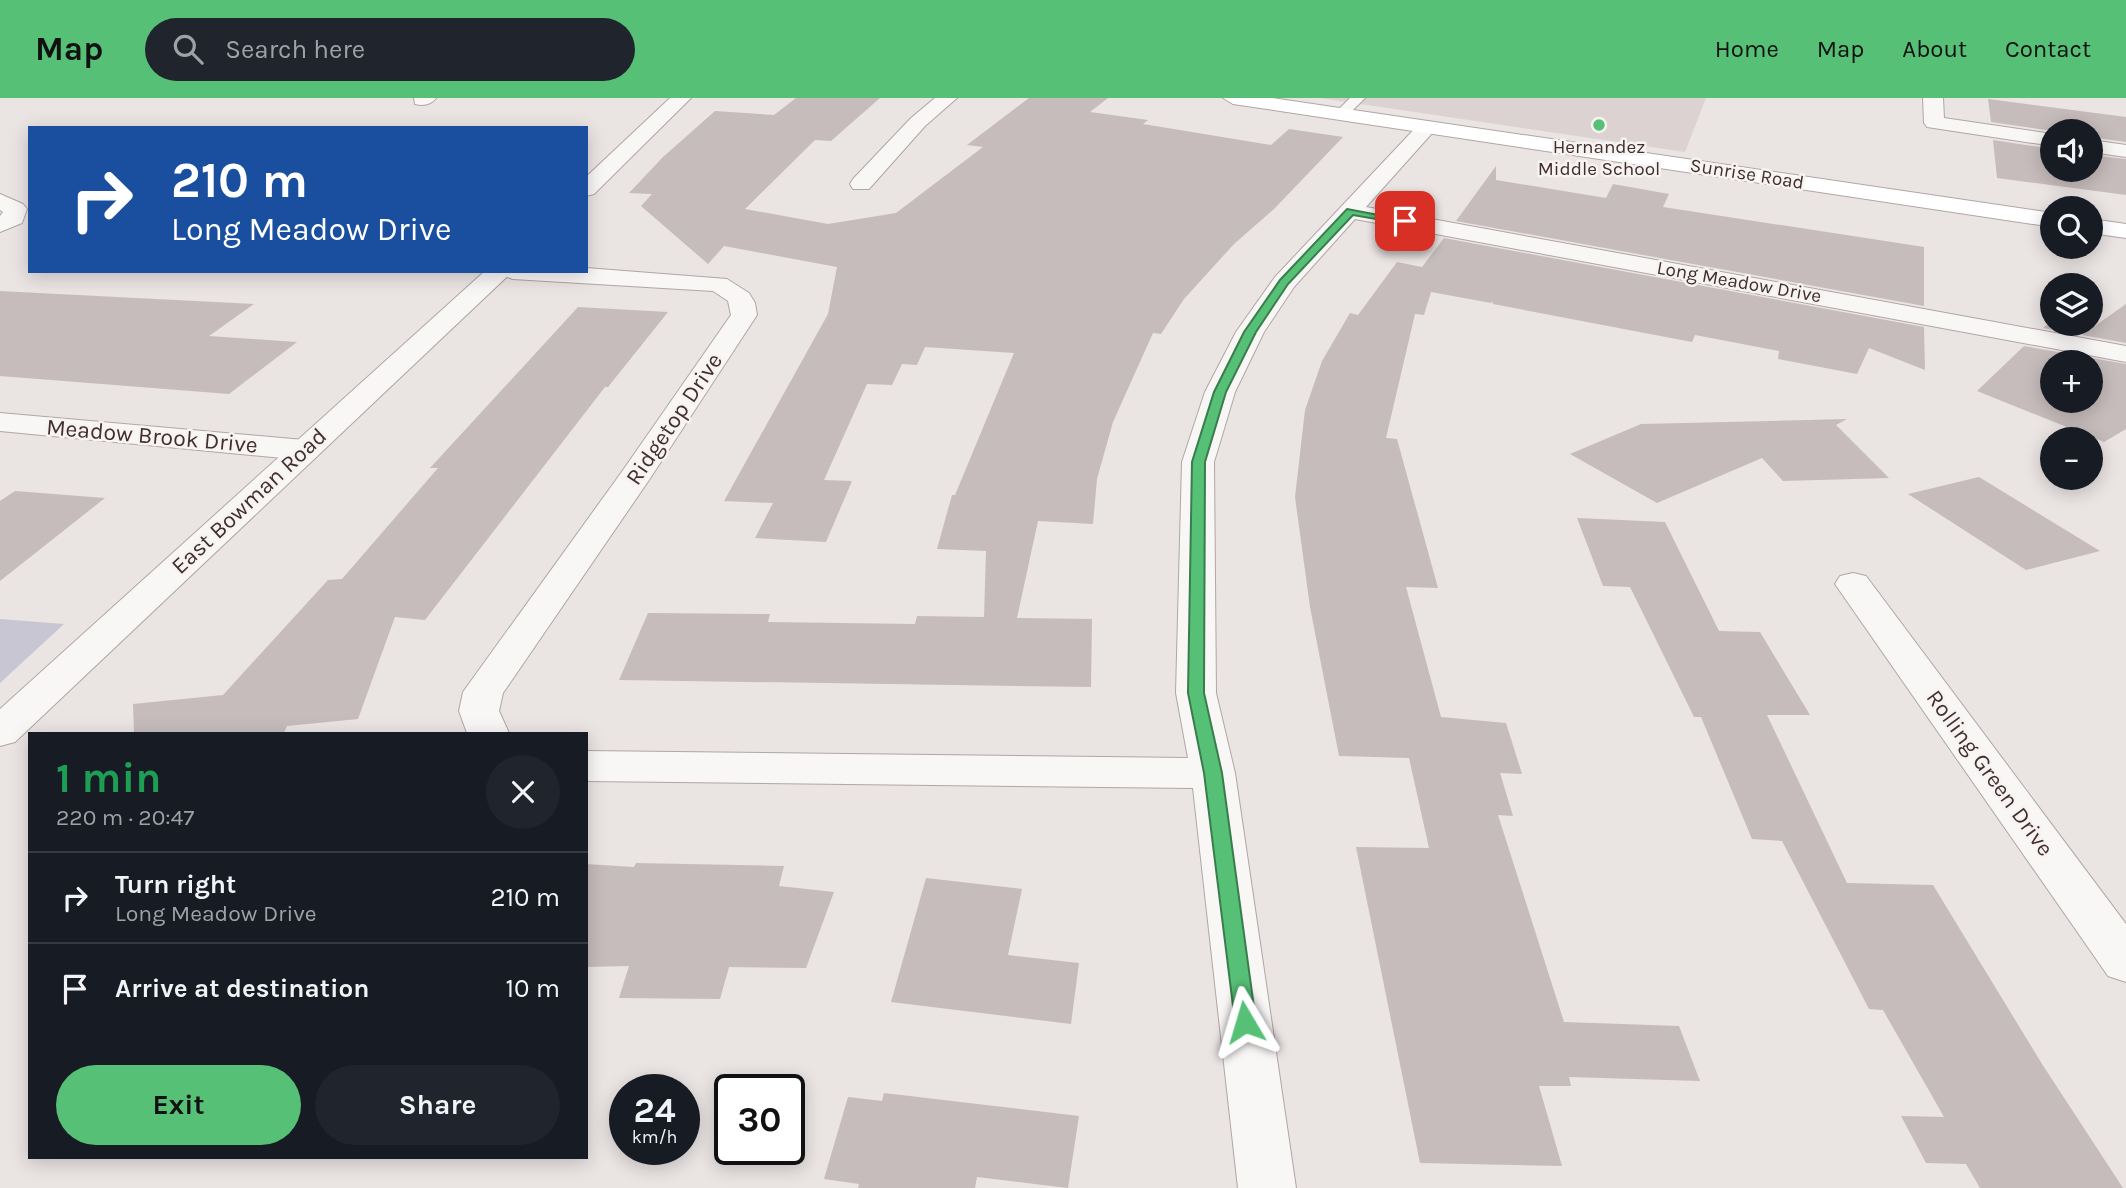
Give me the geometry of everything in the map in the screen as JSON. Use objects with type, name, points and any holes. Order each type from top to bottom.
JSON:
[{"type":"main road","name":"Sunrise Road","points":[[1233,98],[2040,218]]},
{"type":"main road","points":[[2103,228],[2126,231]]},
{"type":"street","points":[[588,187],[681,98]]},
{"type":"street","points":[[861,184],[918,122],[947,98]]},
{"type":"street","points":[[1933,98],[1934,123],[2040,138]]},
{"type":"street","points":[[1267,1188],[1213,773],[1196,693],[1198,462],[1220,392],[1250,332],[1284,282],[1427,127]]},
{"type":"street","points":[[2103,148],[2126,151]]},
{"type":"street","points":[[0,201],[15,209],[14,218],[0,225]]},
{"type":"street","name":"Long Meadow Drive","points":[[1351,211],[2126,354]]},
{"type":"street","name":"East Bowman Road","points":[[0,732],[498,273]]},
{"type":"street","name":"Ridgetop Drive","points":[[488,732],[479,711],[483,692],[634,480],[744,315],[744,303],[736,292],[718,284],[545,273]]},
{"type":"street","name":"Meadow Brook Drive","points":[[0,422],[304,450]]},
{"type":"street","name":"Rolling Green Drive","points":[[1853,584],[2126,961]]},
{"type":"street","points":[[588,766],[1213,773]]},
{"type":"lane","points":[[1341,114],[1358,98]]},
{"type":"shaded area","name":"Hernandez Middle School","points":[[1320,98],[1706,98],[1685,152]]},
{"type":"shaded area","points":[[0,619],[64,624],[0,683]]},
{"type":"building","points":[[796,98],[880,98],[831,141],[815,140],[745,209],[828,224],[896,213],[983,147],[967,145],[1029,98],[1108,98],[1090,112],[1148,120],[1143,124],[1271,145],[1289,129],[1343,137],[1274,209],[1234,244],[1184,299],[1161,334],[1153,333],[1113,422],[1097,479],[1093,524],[1038,521],[1017,618],[1092,619],[1091,687],[619,680],[648,613],[770,614],[768,622],[915,624],[917,616],[984,617],[986,551],[937,549],[952,495],[955,495],[1014,353],[925,347],[917,365],[902,364],[892,385],[867,384],[824,480],[852,481],[826,542],[755,538],[773,503],[724,501],[828,314],[837,267],[724,246],[708,264],[641,206],[652,194],[629,193],[663,157],[715,111],[774,115]]},
{"type":"building","points":[[1988,99],[2126,117],[2126,142],[2103,139],[2103,119],[2040,119],[2040,129],[1991,122]]},
{"type":"building","points":[[1993,140],[2040,147],[2040,182],[2103,182],[2103,156],[2126,159],[2126,195],[1997,178]]},
{"type":"building","points":[[1496,166],[1496,180],[1606,198],[1613,184],[1669,194],[1663,207],[1924,247],[1924,306],[1456,221]]},
{"type":"building","points":[[1444,238],[1924,327],[1925,370],[1869,348],[1857,374],[1778,359],[1779,351],[1695,335],[1692,342],[1493,304],[1492,301],[1491,303],[1431,292],[1424,315],[1415,314],[1386,438],[1397,439],[1438,588],[1406,587],[1441,717],[1506,723],[1522,774],[1500,773],[1513,816],[1498,815],[1564,1022],[1679,1026],[1700,1081],[1569,1077],[1571,1086],[1539,1086],[1562,1166],[1420,1163],[1356,847],[1429,848],[1409,758],[1339,756],[1310,607],[1295,497],[1305,410],[1322,361],[1350,313],[1358,315],[1397,262],[1422,267]]},
{"type":"building","points":[[0,291],[254,304],[209,336],[297,342],[229,394],[0,376]]},
{"type":"building","points":[[2126,304],[2126,343],[2088,336],[2103,336],[2103,320]]},
{"type":"building","points":[[578,307],[668,312],[608,387],[605,387],[425,620],[395,617],[358,719],[287,726],[284,732],[134,732],[133,704],[223,695],[328,580],[342,579],[438,468],[430,468]]},
{"type":"building","points":[[2024,346],[2047,350],[2040,350],[2040,413],[2103,413],[2103,360],[2126,364],[2126,429],[2104,442],[2103,427],[2067,427],[1977,391]]},
{"type":"building","points":[[1847,419],[1836,425],[1889,478],[1783,481],[1762,458],[1657,503],[1570,454],[1641,424]]},
{"type":"building","points":[[1979,477],[2100,551],[2026,570],[1908,494]]},
{"type":"building","points":[[15,491],[105,498],[0,581],[0,501]]},
{"type":"building","points":[[1577,518],[1665,522],[1719,631],[1760,632],[1810,715],[1767,715],[1847,883],[1933,885],[2042,1064],[2123,1188],[1980,1188],[1966,1164],[1926,1163],[1901,1116],[1944,1117],[1883,1010],[1869,1009],[1782,841],[1752,839],[1701,717],[1694,717],[1630,587],[1603,586]]},
{"type":"building","points":[[636,863],[784,866],[779,886],[834,892],[806,968],[729,967],[720,999],[619,998],[629,966],[588,967],[588,864],[634,867]]},
{"type":"building","points":[[926,878],[1022,889],[1008,955],[1079,963],[1071,1024],[891,1002]]},
{"type":"building","points":[[884,1093],[1079,1116],[1068,1188],[977,1177],[975,1188],[858,1188],[859,1184],[824,1179],[848,1097],[882,1101]]},
{"type":"place","name":"Hernandez Middle School","points":[[1599,125]]},
{"type":"route","points":[[1245,1022],[1213,773],[1196,693],[1198,462],[1220,392],[1250,332],[1284,282],[1351,211],[1405,221]]}]
